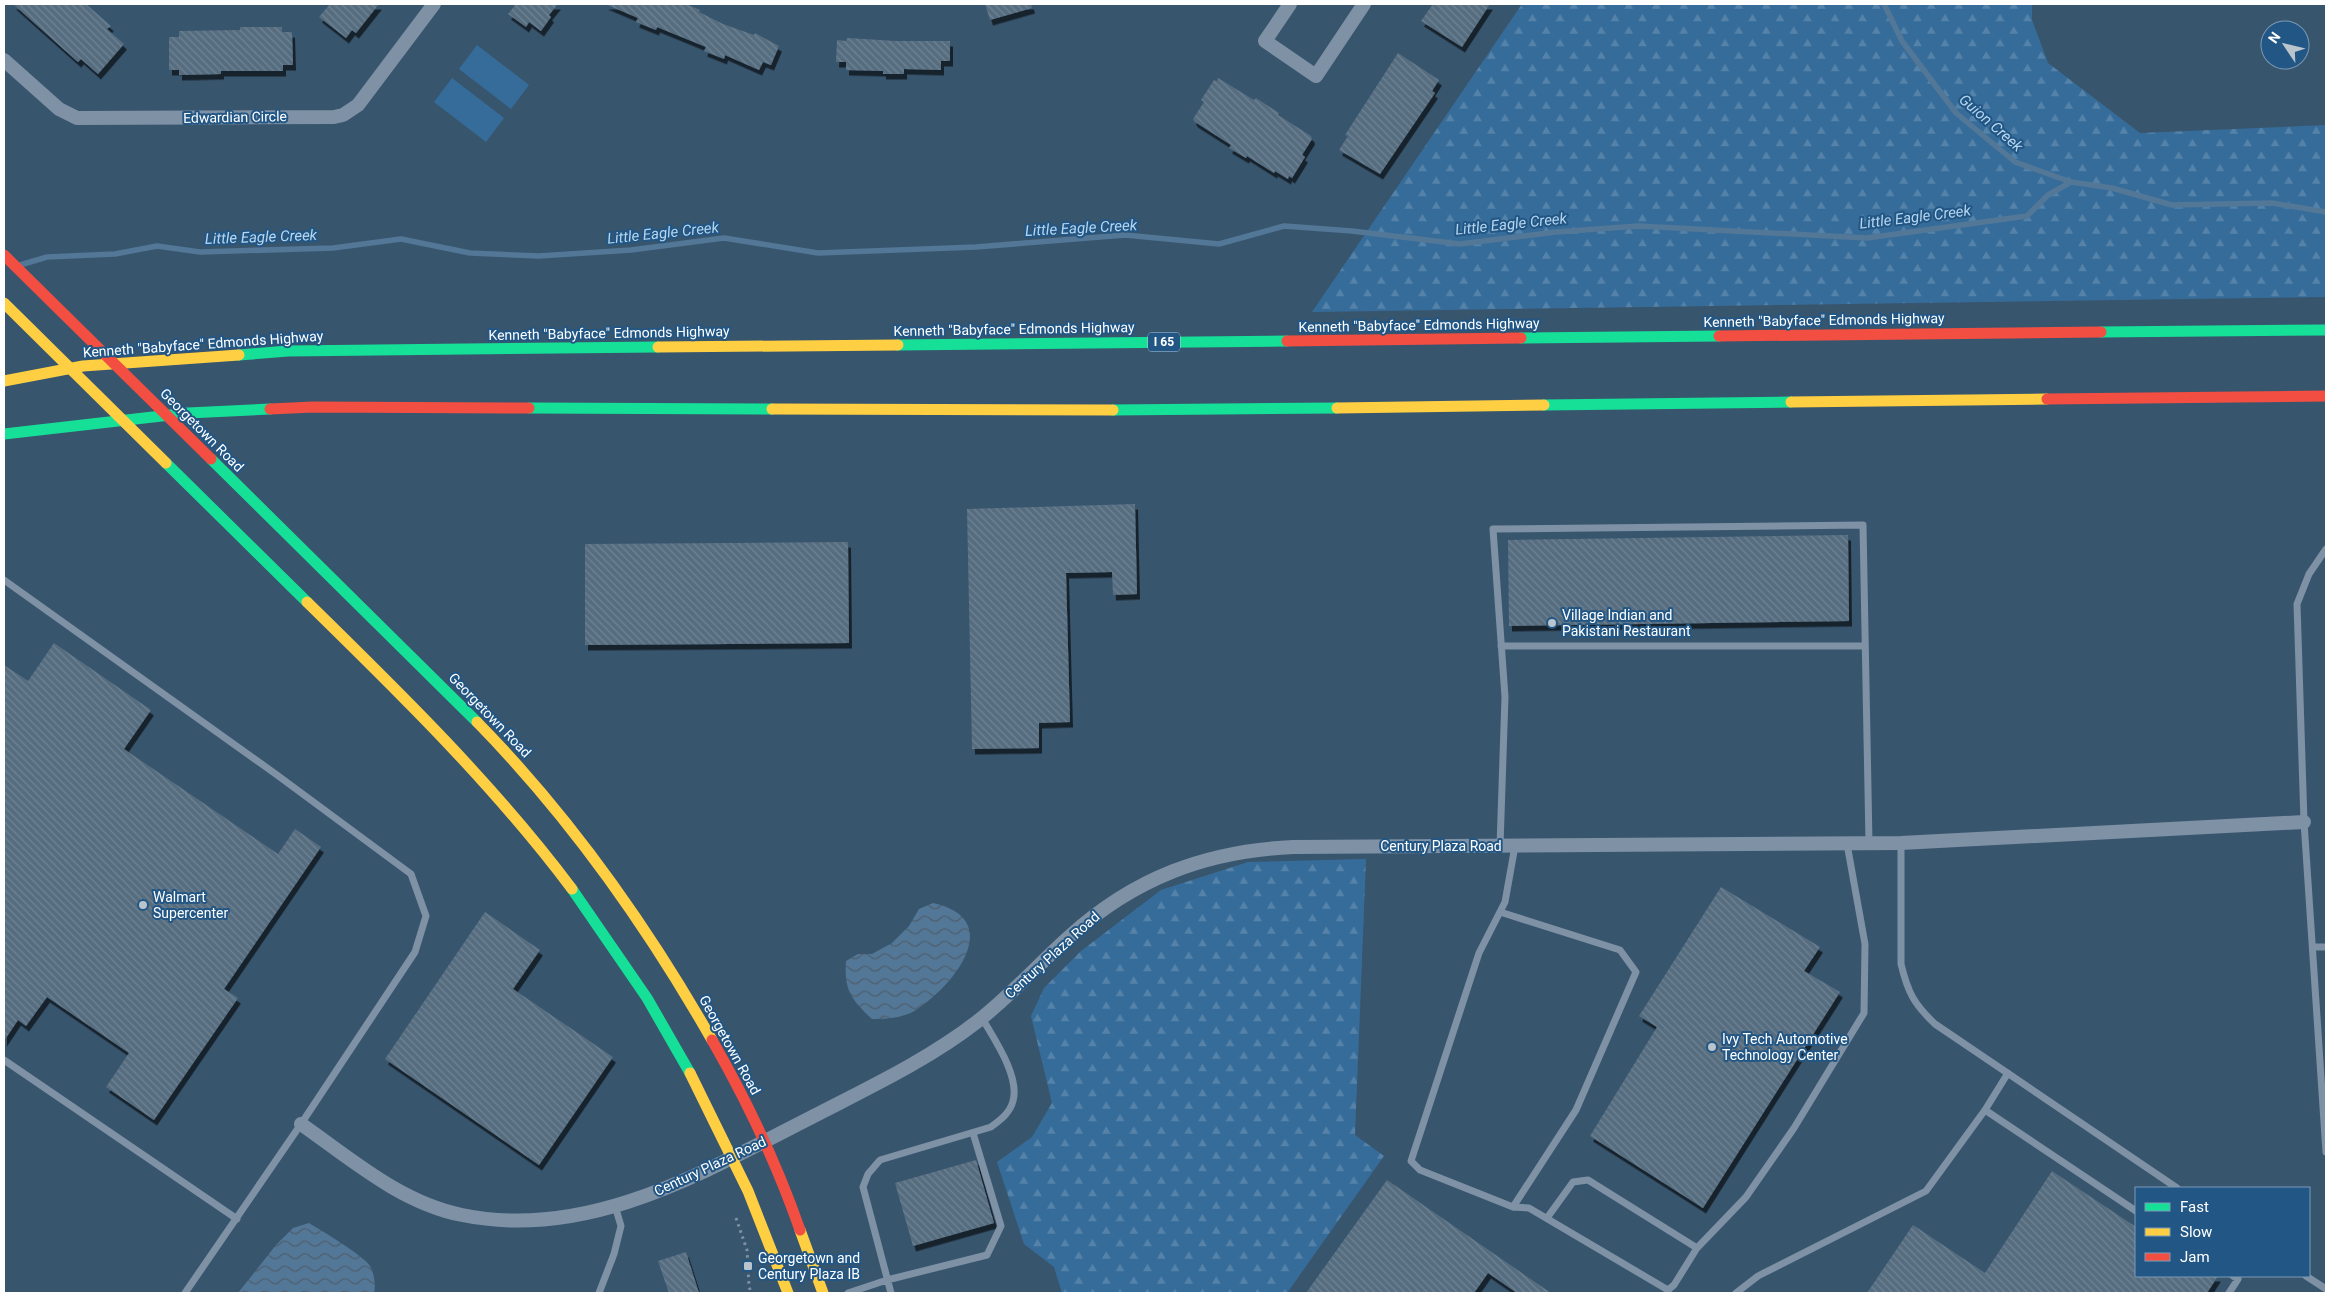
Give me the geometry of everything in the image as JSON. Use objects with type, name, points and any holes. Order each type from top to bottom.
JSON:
[{"type":"main road","name":"Georgetown Road","points":[[4,255],[478,722],[533,784],[572,832],[635,918],[691,1003],[764,1141],[795,1211],[823,1293]]},
{"type":"main road","points":[[4,303],[373,666],[457,753],[544,853],[585,906],[641,988],[693,1077],[753,1201],[788,1293]]},
{"type":"main road","name":"Kenneth \"Babyface\" Edmonds Highway","points":[[4,381],[82,366],[288,352],[2326,330]]},
{"type":"main road","points":[[4,434],[188,413],[313,407],[1154,410],[2326,396]]},
{"type":"street","name":"Edwardian Circle","points":[[4,60],[56,106],[77,118],[334,117],[343,115],[358,105],[434,4]]},
{"type":"street","points":[[1290,4],[1266,41],[1316,76],[1364,4]]},
{"type":"street","name":"Century Plaza Road","points":[[302,1124],[396,1190],[427,1205],[460,1215],[494,1221],[520,1222],[570,1217],[615,1206],[676,1183],[733,1157],[875,1084],[950,1042],[982,1018],[1068,938],[1099,912],[1143,884],[1199,861],[1242,851],[1267,848],[1900,843],[2304,822]]},
{"type":"lane","points":[[1500,846],[1505,697],[1493,529],[1863,525],[1869,843]]},
{"type":"lane","points":[[2326,549],[2309,574],[2297,604],[2304,822],[2314,947],[2326,1152]]},
{"type":"lane","points":[[4,580],[278,775],[411,874],[426,916],[415,952],[302,1124],[185,1293]]},
{"type":"lane","points":[[1501,646],[1865,646]]},
{"type":"lane","points":[[1900,843],[1901,964],[1906,984],[1918,1008],[1935,1024],[2176,1187]]},
{"type":"lane","points":[[1515,846],[1505,902],[1479,953],[1411,1161],[1420,1170],[1513,1207],[1530,1208],[1668,1290],[1674,1285],[1697,1248],[1746,1197],[1794,1128],[1864,1013],[1865,944],[1847,844]]},
{"type":"lane","points":[[1500,912],[1620,950],[1636,972],[1576,1110],[1513,1207]]},
{"type":"lane","points":[[2314,947],[2326,947]]},
{"type":"lane","points":[[891,1293],[863,1187],[868,1174],[880,1160],[991,1127],[1005,1117],[1014,1101],[1012,1078],[1000,1047],[982,1018]]},
{"type":"lane","points":[[4,1060],[237,1219]]},
{"type":"lane","points":[[1736,1293],[1758,1276],[1926,1191],[1985,1110],[2008,1073]]},
{"type":"lane","points":[[1985,1110],[2135,1210]]},
{"type":"lane","points":[[848,1293],[887,1280],[987,1255],[1000,1226],[973,1133]]},
{"type":"lane","points":[[1546,1218],[1573,1182],[1588,1180],[1697,1248]]},
{"type":"lane","points":[[599,1293],[614,1254],[621,1226],[615,1206]]},
{"type":"lane","points":[[2229,1293],[2238,1279],[2235,1277]]},
{"type":"lane","points":[[2307,1277],[2326,1290]]},
{"type":"path","points":[[736,1217],[747,1250],[751,1293]]},
{"type":"green space","points":[[1522,4],[2032,4],[2032,20],[2048,63],[2140,133],[2326,125],[2326,297],[1312,312]]},
{"type":"green space","points":[[477,45],[529,85],[511,109],[459,69]]},
{"type":"green space","points":[[452,78],[504,118],[486,142],[434,102]]},
{"type":"green space","points":[[1366,859],[1355,1135],[1384,1156],[1287,1293],[1062,1293],[1054,1267],[1024,1244],[997,1162],[1032,1137],[1052,1103],[1031,1016],[1044,988],[1081,951],[1161,890],[1248,862]]},
{"type":"water","points":[[933,903],[955,911],[966,923],[970,937],[967,952],[959,968],[933,997],[914,1011],[897,1017],[872,1019],[859,1006],[850,993],[846,979],[846,961],[858,954],[872,954],[892,943],[909,926],[919,909]]},
{"type":"water","points":[[309,1223],[342,1243],[366,1261],[374,1276],[374,1293],[238,1293],[276,1245],[293,1228]]},
{"type":"building","points":[[13,4],[86,4],[111,26],[107,29],[124,44],[98,74],[81,59],[78,62]]},
{"type":"building","points":[[330,4],[379,4],[356,33],[352,30],[346,38],[319,17]]},
{"type":"building","points":[[516,4],[558,4],[549,15],[551,17],[541,31],[529,22],[526,27],[508,14]]},
{"type":"building","points":[[605,4],[686,4],[723,24],[754,35],[755,33],[779,46],[771,65],[763,62],[759,70],[725,55],[724,59],[704,51],[706,47],[657,27],[656,30],[636,22],[638,18]]},
{"type":"building","points":[[985,4],[1031,4],[1032,8],[990,20]]},
{"type":"building","points":[[1433,4],[1490,4],[1462,47],[1421,21]]},
{"type":"building","points":[[240,27],[282,27],[282,32],[292,32],[293,65],[283,65],[283,71],[221,71],[221,74],[179,75],[179,70],[169,70],[169,37],[179,37],[179,31],[240,30]]},
{"type":"building","points":[[847,38],[896,41],[950,41],[950,61],[941,61],[941,70],[904,69],[904,74],[883,74],[883,71],[846,70],[846,62],[836,62],[837,40],[846,41]]},
{"type":"building","points":[[1398,53],[1439,80],[1432,91],[1435,93],[1380,174],[1339,150],[1348,136],[1345,135]]},
{"type":"building","points":[[1218,78],[1254,100],[1256,98],[1311,136],[1312,139],[1302,155],[1305,157],[1292,178],[1289,176],[1288,179],[1275,171],[1274,173],[1247,156],[1246,158],[1229,148],[1231,145],[1195,122],[1193,119],[1204,102],[1201,100],[1214,80],[1217,81]]},
{"type":"building","points":[[1135,504],[1137,594],[1113,595],[1112,572],[1066,573],[1070,722],[1039,723],[1039,748],[972,749],[967,509]]},
{"type":"building","points":[[1848,535],[1849,621],[1509,626],[1508,540]]},
{"type":"building","points":[[848,542],[849,643],[585,645],[585,544]]},
{"type":"building","name":"Walmart Supercenter","points":[[54,643],[151,710],[124,749],[278,854],[295,829],[321,847],[224,989],[238,998],[154,1120],[106,1087],[129,1053],[47,997],[26,1026],[18,1020],[4,1041],[4,665],[28,681]]},
{"type":"building","name":"Ivy Tech Automotive Technology Center","points":[[1721,887],[1820,947],[1804,971],[1840,992],[1703,1208],[1590,1136],[1657,1027],[1639,1016]]},
{"type":"building","points":[[485,912],[540,950],[513,989],[613,1057],[539,1165],[385,1059]]},
{"type":"building","points":[[976,1160],[994,1223],[913,1246],[895,1183]]},
{"type":"building","points":[[2052,1171],[2135,1226],[2135,1277],[2217,1277],[2207,1293],[1867,1293],[1913,1225],[1985,1273]]},
{"type":"building","points":[[1387,1180],[1551,1293],[1517,1293],[1488,1273],[1474,1293],[1306,1293]]},
{"type":"building","points":[[686,1252],[699,1293],[669,1293],[658,1261]]},
{"type":"waterway","name":"Guion Creek","points":[[1884,4],[1902,41],[1956,113],[2015,162],[2071,182]]},
{"type":"waterway","name":"Little Eagle Creek","points":[[20,265],[47,257],[115,254],[157,246],[200,252],[333,248],[401,239],[470,253],[539,256],[631,250],[724,238],[818,253],[976,247],[1125,235],[1219,244],[1284,226],[1352,231],[1460,244],[1556,232],[1638,226],[1867,238],[2027,216],[2048,195],[2071,182],[2112,188],[2172,205],[2272,203],[2326,212]]},
{"type":"traffic: fast","points":[[2101,332],[2326,330]]},
{"type":"traffic: fast","points":[[1521,338],[1719,336]]},
{"type":"traffic: fast","points":[[898,345],[1287,341]]},
{"type":"traffic: fast","points":[[239,355],[288,351],[658,347]]},
{"type":"traffic: fast","points":[[1544,405],[1791,402]]},
{"type":"traffic: fast","points":[[529,408],[772,409]]},
{"type":"traffic: fast","points":[[1113,410],[1337,408]]},
{"type":"traffic: fast","points":[[4,434],[188,413],[270,409]]},
{"type":"traffic: fast","points":[[211,459],[477,722]]},
{"type":"traffic: fast","points":[[166,463],[307,602]]},
{"type":"traffic: fast","points":[[572,889],[647,998],[690,1073]]},
{"type":"traffic: slow","points":[[4,303],[166,463]]},
{"type":"traffic: slow","points":[[658,347],[898,345]]},
{"type":"traffic: slow","points":[[4,381],[83,366],[239,355]]},
{"type":"traffic: slow","points":[[1791,402],[2047,399]]},
{"type":"traffic: slow","points":[[1337,408],[1544,405]]},
{"type":"traffic: slow","points":[[772,409],[1113,410]]},
{"type":"traffic: slow","points":[[307,602],[411,705],[478,776],[511,813],[572,889]]},
{"type":"traffic: slow","points":[[477,722],[543,795],[605,874],[661,955],[712,1040]]},
{"type":"traffic: slow","points":[[690,1073],[748,1191],[788,1293]]},
{"type":"traffic: slow","points":[[800,1230],[823,1293]]},
{"type":"traffic: jam","points":[[4,255],[211,459]]},
{"type":"traffic: jam","points":[[1719,336],[2101,332]]},
{"type":"traffic: jam","points":[[1287,341],[1521,338]]},
{"type":"traffic: jam","points":[[2047,399],[2326,396]]},
{"type":"traffic: jam","points":[[270,409],[313,407],[529,408]]},
{"type":"traffic: jam","points":[[712,1040],[761,1133],[800,1230]]},
{"type":"place","name":"Village Indian and Pakistani Restaurant","points":[[1552,623]]},
{"type":"place","name":"Walmart Supercenter","points":[[143,905]]},
{"type":"place","name":"Ivy Tech Automotive Technology Center","points":[[1712,1047]]},
{"type":"place","name":"Georgetown and Century Plaza IB","points":[[748,1266]]}]
